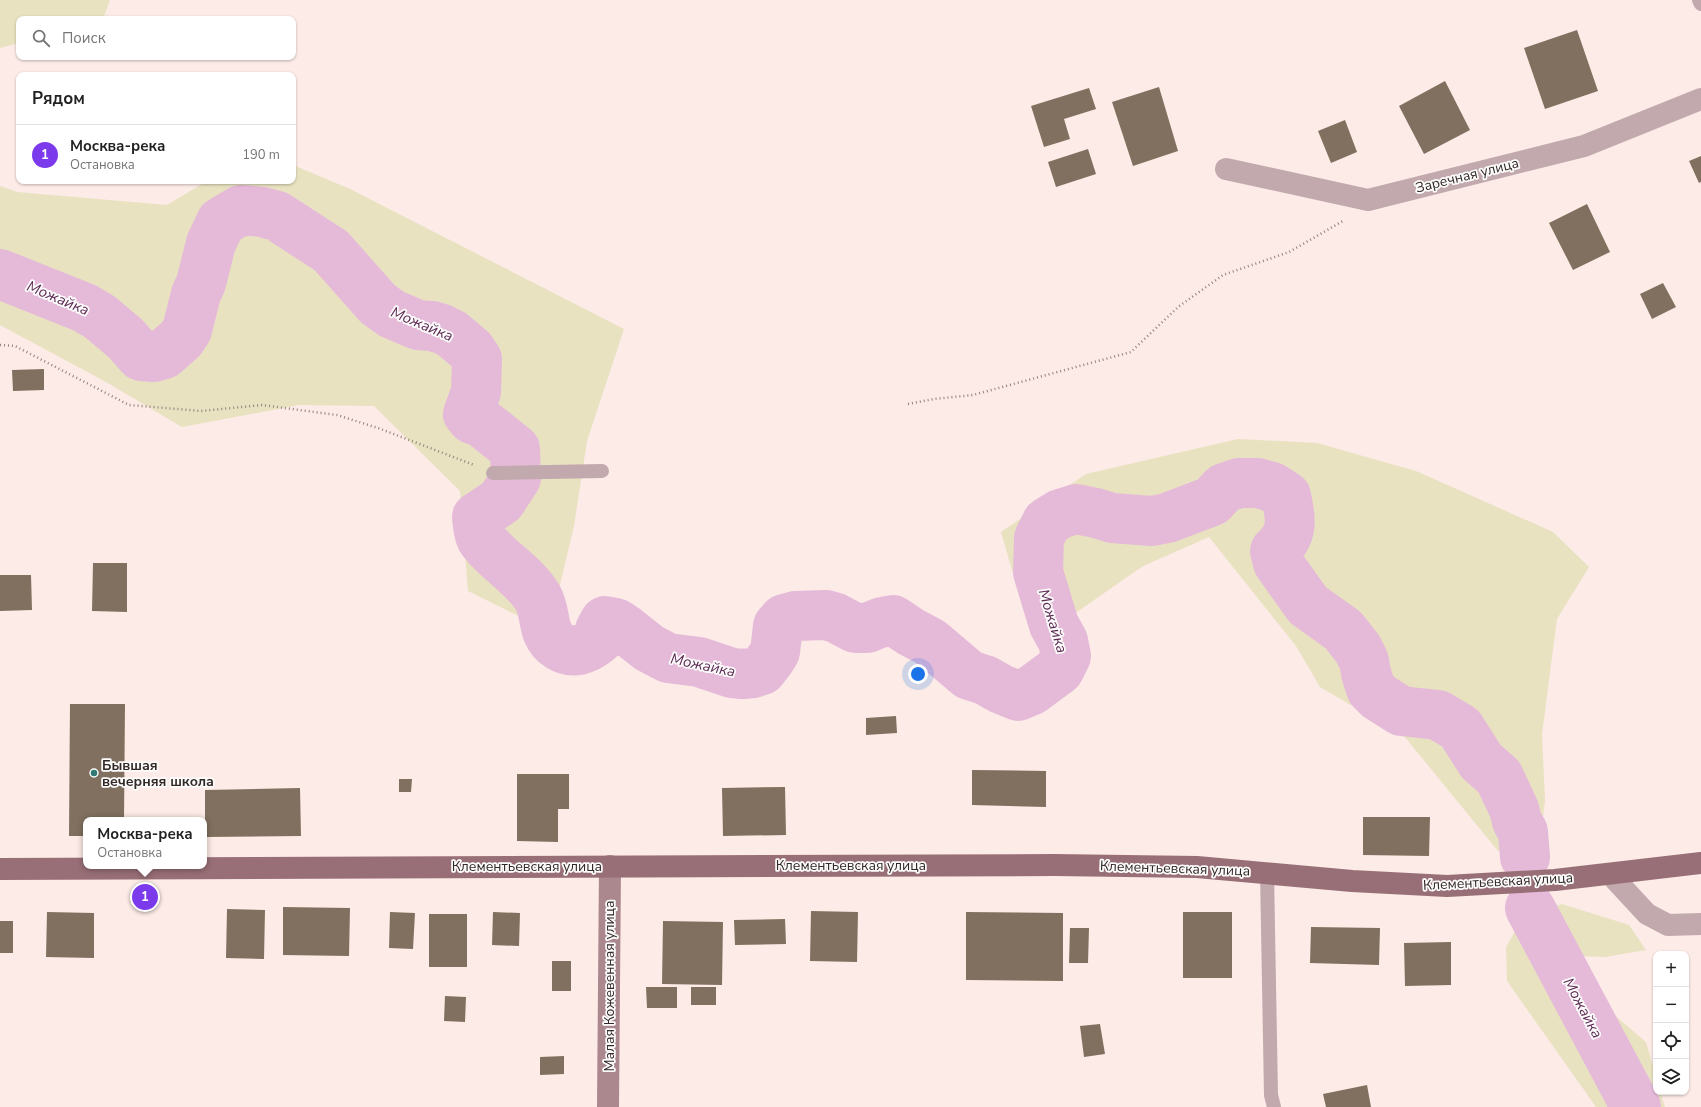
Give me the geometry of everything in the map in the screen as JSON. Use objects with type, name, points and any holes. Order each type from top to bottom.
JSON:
[{"type":"main road","name":"Клементьевская улица","points":[[207,868],[1054,865],[1197,867],[1267,872],[1352,881],[1447,886],[1555,880],[1701,864]]},
{"type":"main road","name":"Клементьевская улица","points":[[0,869],[83,869]]},
{"type":"street","name":"Заречная улица","points":[[1226,169],[1368,200],[1584,146],[1701,99]]},
{"type":"street","name":"Малая Кожевенная улица","points":[[608,1107],[610,866]]},
{"type":"street","points":[[1610,874],[1647,914],[1668,925],[1701,924]]},
{"type":"lane","points":[[1699,0],[1701,4]]},
{"type":"lane","points":[[493,473],[602,471]]},
{"type":"lane","points":[[1267,872],[1272,1095],[1274,1107]]},
{"type":"path","points":[[908,404],[973,395],[1131,352],[1178,307],[1223,275],[1289,252],[1342,221],[1368,200]]},
{"type":"path","points":[[0,345],[15,346],[129,405],[201,411],[262,405],[337,415],[384,431],[493,473]]},
{"type":"shaded area","points":[[0,0],[110,0],[104,16],[16,16],[16,44],[0,48]]},
{"type":"shaded area","points":[[296,166],[350,189],[624,329],[587,441],[574,526],[549,631],[468,591],[460,491],[374,406],[299,405],[182,427],[106,382],[0,325],[0,186],[17,192],[167,205],[202,184],[296,184]]},
{"type":"shaded area","points":[[1238,439],[1317,443],[1416,471],[1553,532],[1589,567],[1557,619],[1542,734],[1545,801],[1539,846],[1498,851],[1404,736],[1320,687],[1296,646],[1209,537],[1143,566],[1077,612],[1018,591],[1001,532],[1086,474]]},
{"type":"shaded area","points":[[1562,904],[1629,925],[1646,950],[1605,957],[1548,955],[1646,1042],[1653,1066],[1653,1095],[1661,1095],[1665,1107],[1596,1107],[1507,981],[1506,947],[1523,917]]},
{"type":"building","points":[[1577,30],[1598,91],[1545,109],[1524,48]]},
{"type":"building","points":[[1445,81],[1470,130],[1424,154],[1399,106]]},
{"type":"building","points":[[1159,87],[1178,151],[1133,166],[1112,102]]},
{"type":"building","points":[[1089,88],[1096,109],[1064,119],[1070,139],[1044,147],[1031,106]]},
{"type":"building","points":[[1345,120],[1357,152],[1331,163],[1318,131]]},
{"type":"building","points":[[1088,149],[1096,174],[1056,187],[1048,162]]},
{"type":"building","points":[[1701,156],[1701,182],[1699,183],[1689,161]]},
{"type":"building","points":[[1587,204],[1610,252],[1573,270],[1549,223]]},
{"type":"building","points":[[1663,283],[1676,307],[1652,319],[1640,294]]},
{"type":"building","points":[[44,369],[44,390],[13,391],[12,370]]},
{"type":"building","points":[[93,563],[127,563],[127,612],[92,611]]},
{"type":"building","points":[[0,575],[31,575],[32,610],[0,611]]},
{"type":"building","points":[[70,704],[125,704],[124,817],[83,817],[83,836],[69,836]]},
{"type":"building","points":[[896,716],[897,733],[866,735],[866,718]]},
{"type":"building","points":[[972,770],[1046,771],[1046,807],[972,805]]},
{"type":"building","points":[[517,774],[569,774],[569,809],[558,809],[558,842],[517,841]]},
{"type":"building","points":[[399,779],[412,779],[411,792],[399,792]]},
{"type":"building","points":[[785,787],[786,835],[723,836],[722,788]]},
{"type":"building","points":[[300,788],[301,836],[207,837],[205,790]]},
{"type":"building","points":[[1363,817],[1430,817],[1429,856],[1363,855]]},
{"type":"building","points":[[283,907],[350,908],[349,956],[283,955]]},
{"type":"building","points":[[227,909],[265,910],[264,959],[226,958]]},
{"type":"building","points":[[811,911],[858,912],[857,962],[810,961]]},
{"type":"building","points":[[47,912],[94,913],[94,958],[46,957]]},
{"type":"building","points":[[390,912],[415,913],[413,949],[389,948]]},
{"type":"building","points":[[493,912],[520,913],[519,946],[492,945]]},
{"type":"building","points":[[966,912],[1063,913],[1063,981],[966,980]]},
{"type":"building","points":[[1183,912],[1232,912],[1232,978],[1183,978]]},
{"type":"building","points":[[429,914],[467,914],[467,967],[429,967]]},
{"type":"building","points":[[785,919],[786,944],[735,945],[734,920]]},
{"type":"building","points":[[0,921],[13,921],[13,953],[0,953]]},
{"type":"building","points":[[663,921],[723,922],[722,985],[662,984]]},
{"type":"building","points":[[1311,927],[1380,928],[1379,965],[1310,963]]},
{"type":"building","points":[[1070,928],[1089,928],[1088,963],[1069,963]]},
{"type":"building","points":[[1451,942],[1451,985],[1405,986],[1404,943]]},
{"type":"building","points":[[552,961],[571,961],[571,991],[552,991]]},
{"type":"building","points":[[646,987],[677,987],[677,1008],[647,1008]]},
{"type":"building","points":[[691,987],[716,987],[716,1005],[691,1005]]},
{"type":"building","points":[[445,996],[466,997],[465,1022],[444,1021]]},
{"type":"building","points":[[1100,1024],[1105,1054],[1084,1057],[1080,1026]]},
{"type":"building","points":[[564,1056],[564,1074],[540,1075],[540,1057]]},
{"type":"building","points":[[1367,1085],[1371,1107],[1326,1107],[1323,1094]]},
{"type":"waterway","name":"Можайка","points":[[0,274],[85,308],[100,317],[125,338],[141,356],[154,357],[164,354],[181,339],[187,330],[211,243],[221,222],[241,210],[262,212],[277,216],[331,251],[378,304],[392,314],[418,325],[432,326],[452,334],[471,350],[477,359],[476,392],[468,414],[472,419],[481,422],[515,449],[516,478],[501,501],[477,517],[480,536],[489,548],[534,592],[541,604],[549,636],[559,646],[569,650],[580,650],[598,640],[600,630],[605,621],[616,623],[649,648],[668,658],[699,662],[732,673],[743,674],[762,670],[769,661],[775,652],[778,626],[784,619],[795,616],[826,615],[836,618],[855,628],[867,628],[882,622],[893,620],[930,642],[969,675],[985,680],[1018,696],[1032,690],[1059,670],[1066,656],[1063,641],[1054,625],[1038,572],[1039,538],[1047,522],[1060,514],[1076,509],[1112,518],[1152,521],[1167,518],[1212,501],[1224,488],[1239,483],[1258,483],[1272,487],[1286,496],[1290,519],[1288,532],[1281,545],[1275,551],[1278,563],[1308,605],[1343,630],[1358,649],[1364,661],[1371,689],[1379,697],[1401,711],[1438,715],[1460,728],[1481,761],[1499,777],[1523,832],[1525,857]]},
{"type":"waterway","name":"Можайка","points":[[1530,908],[1636,1107]]},
{"type":"place","name":"Бывшая вечерняя школа","points":[[94,773]]},
{"type":"place","name":"Москва-река","points":[[145,897]]}]
